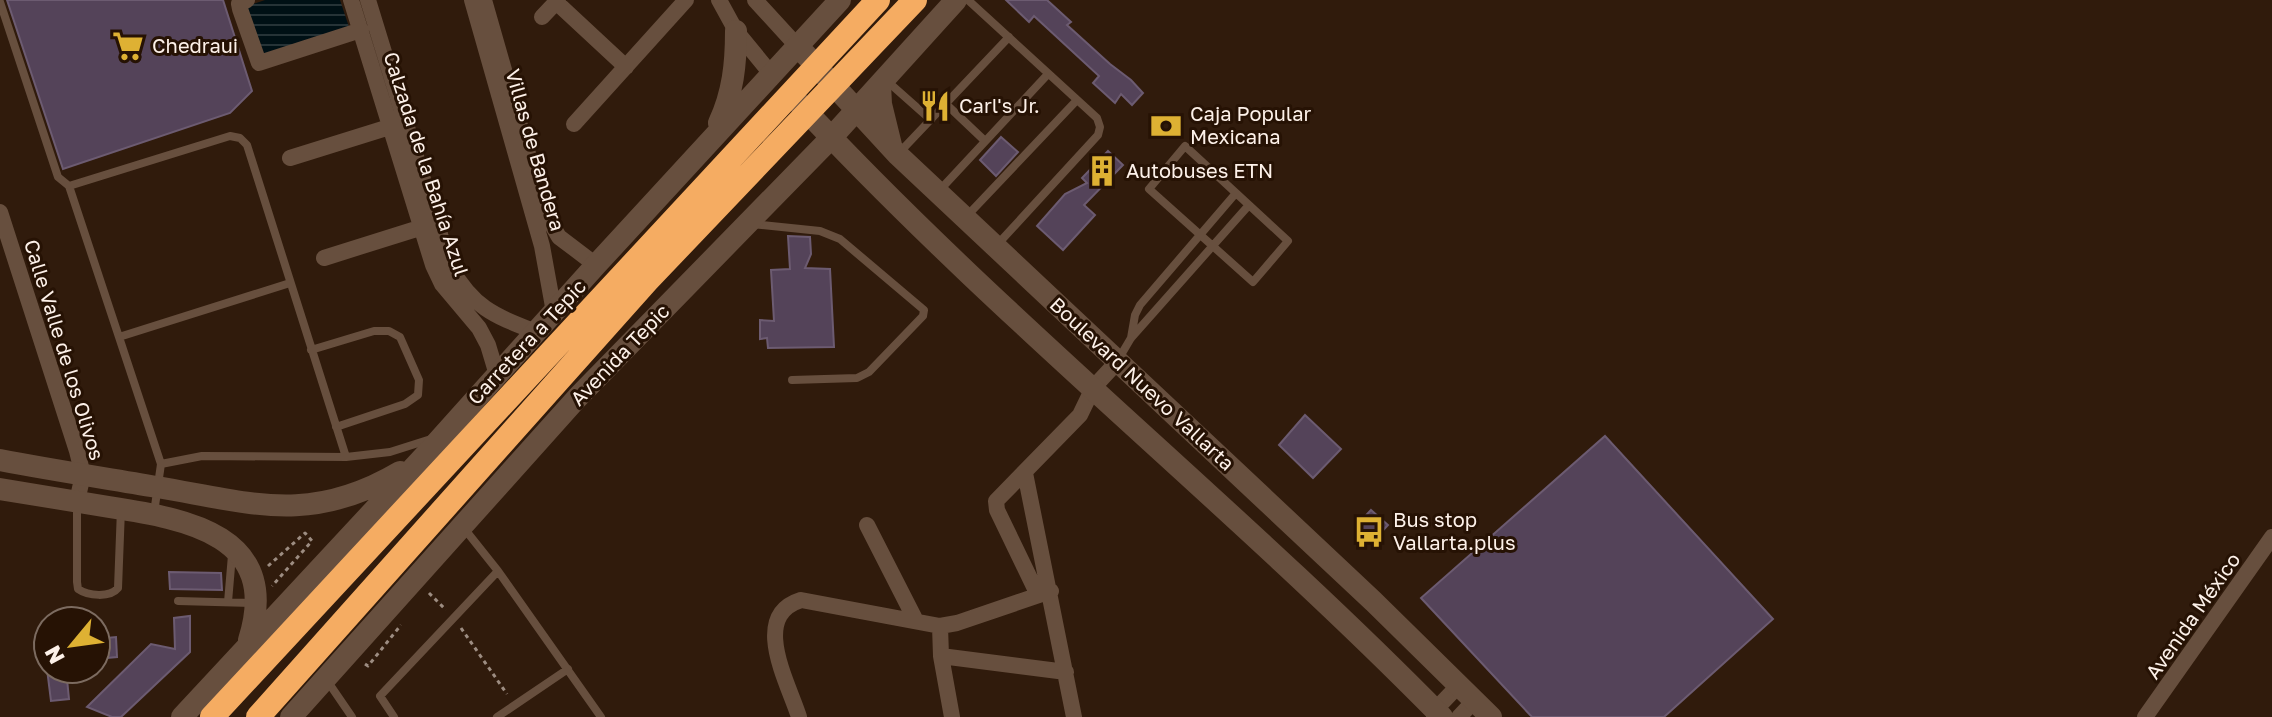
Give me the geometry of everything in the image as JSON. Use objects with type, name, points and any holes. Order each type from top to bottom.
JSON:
[{"type":"highway","name":"Carretera a Tepic","points":[[212,717],[878,0]]},
{"type":"highway","points":[[258,717],[631,298],[915,0]]},
{"type":"main road","points":[[182,717],[437,443],[840,0]]},
{"type":"main road","name":"Avenida Tepic","points":[[291,717],[577,398],[831,138],[956,0]]},
{"type":"main road","points":[[713,138],[734,81],[736,31]]},
{"type":"main road","name":"Boulevard Nuevo Vallarta","points":[[798,47],[895,152],[1491,717]]},
{"type":"main road","name":"Boulevard Nuevo Vallarta","points":[[772,75],[831,138],[1093,388],[1344,620],[1437,715]]},
{"type":"main road","points":[[882,82],[881,104],[895,152]]},
{"type":"main road","points":[[0,460],[237,503],[311,505],[348,497],[376,486],[437,443]]},
{"type":"main road","points":[[0,489],[154,514],[190,523],[213,534],[233,548],[261,589],[247,647]]},
{"type":"street","points":[[247,0],[239,4],[259,63],[361,30]]},
{"type":"street","name":"Calzada de la Bahía Azul","points":[[351,0],[398,125]]},
{"type":"street","name":"Calzada de la Bahía Azul","points":[[368,0],[398,125],[428,225],[476,312],[497,375]]},
{"type":"street","name":"Villas de Bandera","points":[[472,0],[542,246],[554,312]]},
{"type":"street","name":"Villas de Bandera","points":[[484,0],[545,213],[559,237],[596,265]]},
{"type":"street","points":[[574,124],[686,0]]},
{"type":"street","points":[[719,0],[736,31],[772,75]]},
{"type":"street","points":[[755,0],[798,47]]},
{"type":"street","points":[[542,17],[557,1],[626,67]]},
{"type":"street","points":[[290,158],[398,125]]},
{"type":"street","name":"Calle Valle de los Olivos","points":[[0,212],[83,475],[77,501]]},
{"type":"street","points":[[324,258],[428,225]]},
{"type":"street","points":[[542,246],[559,237]]},
{"type":"street","name":"Calzada de la Bahía Azul","points":[[476,312],[536,332]]},
{"type":"street","points":[[1044,593],[997,510],[996,501],[1080,415],[1093,388],[1118,361]]},
{"type":"street","points":[[1025,473],[1044,593],[1066,672],[1074,717]]},
{"type":"street","points":[[867,525],[916,621]]},
{"type":"street","name":"Avenida México","points":[[2145,717],[2272,537]]},
{"type":"street","points":[[799,717],[774,641],[774,627],[779,614],[789,604],[801,600],[940,626],[1044,593]]},
{"type":"street","points":[[940,626],[941,656],[952,717]]},
{"type":"street","points":[[941,656],[1066,672]]},
{"type":"street","points":[[1437,715],[1467,692]]},
{"type":"street","points":[[1459,717],[1467,692]]},
{"type":"lane","points":[[968,0],[1097,118],[1100,127],[1098,135],[996,247]]},
{"type":"lane","points":[[0,2],[58,177],[69,186],[161,464],[154,514]]},
{"type":"lane","points":[[895,152],[931,120],[1009,37]]},
{"type":"lane","points":[[937,192],[1048,74]]},
{"type":"lane","points":[[882,82],[931,120]]},
{"type":"lane","points":[[965,219],[1077,100]]},
{"type":"lane","points":[[946,104],[985,141]]},
{"type":"lane","points":[[69,186],[230,136],[240,138],[247,145],[346,457]]},
{"type":"lane","points":[[1185,146],[1236,193],[1288,241],[1253,282],[1149,189],[1185,146]]},
{"type":"lane","points":[[1131,338],[1140,305],[1236,193]]},
{"type":"lane","points":[[1118,361],[1131,338],[1249,205]]},
{"type":"lane","points":[[747,224],[820,231],[840,239],[924,310],[923,316],[869,372],[857,378],[792,380]]},
{"type":"lane","points":[[119,337],[290,283]]},
{"type":"lane","points":[[311,350],[374,331],[389,331],[400,337],[419,380],[418,395],[405,404],[336,427]]},
{"type":"lane","points":[[161,464],[202,456],[346,457],[437,443]]},
{"type":"lane","points":[[77,501],[77,582],[78,589],[83,593],[108,595],[118,588],[121,509]]},
{"type":"lane","points":[[463,527],[498,571],[601,717]]},
{"type":"lane","points":[[228,602],[233,548]]},
{"type":"lane","points":[[394,717],[380,696],[498,571]]},
{"type":"lane","points":[[178,601],[228,602],[261,589]]},
{"type":"lane","points":[[497,717],[568,669]]},
{"type":"lane","points":[[325,678],[352,717]]},
{"type":"path","points":[[305,533],[312,541],[261,589],[305,533]]},
{"type":"shaded area","points":[[265,0],[340,0],[349,27],[262,56],[247,6]]},
{"type":"building","name":"Chedraui","points":[[7,0],[223,0],[252,91],[230,113],[63,169]]},
{"type":"building","points":[[1006,0],[1047,0],[1071,22],[1067,25],[1143,93],[1132,105],[1121,94],[1115,103],[1093,83],[1099,76],[1034,16],[1029,22]]},
{"type":"building","points":[[1001,137],[1018,152],[996,176],[980,160]]},
{"type":"building","points":[[1108,151],[1123,165],[1084,205],[1095,215],[1063,250],[1037,226],[1065,194],[1087,183],[1082,178]]},
{"type":"building","points":[[788,236],[810,237],[811,254],[805,268],[830,269],[834,347],[768,348],[767,338],[760,339],[760,320],[774,321],[771,270],[790,269]]},
{"type":"building","points":[[1305,415],[1341,449],[1313,478],[1279,445]]},
{"type":"building","points":[[1605,436],[1773,619],[1664,717],[1532,717],[1421,598]]},
{"type":"building","points":[[1371,510],[1388,525],[1372,542],[1356,526]]},
{"type":"building","points":[[169,572],[221,573],[222,590],[170,589]]},
{"type":"building","points":[[190,616],[190,652],[121,717],[112,717],[87,707],[151,644],[175,649],[174,618]]},
{"type":"building","points":[[112,637],[116,637],[117,657],[112,657]]},
{"type":"building","points":[[49,685],[68,685],[69,699],[51,701]]},
{"type":"place","name":"Chedraui","points":[[128,46]]},
{"type":"place","name":"Carl's Jr.","points":[[935,106]]},
{"type":"place","name":"Caja Popular Mexicana","points":[[1166,126]]},
{"type":"place","name":"Autobuses ETN","points":[[1102,171]]},
{"type":"place","name":"Bus stop Vallarta.plus","points":[[1369,532]]}]
